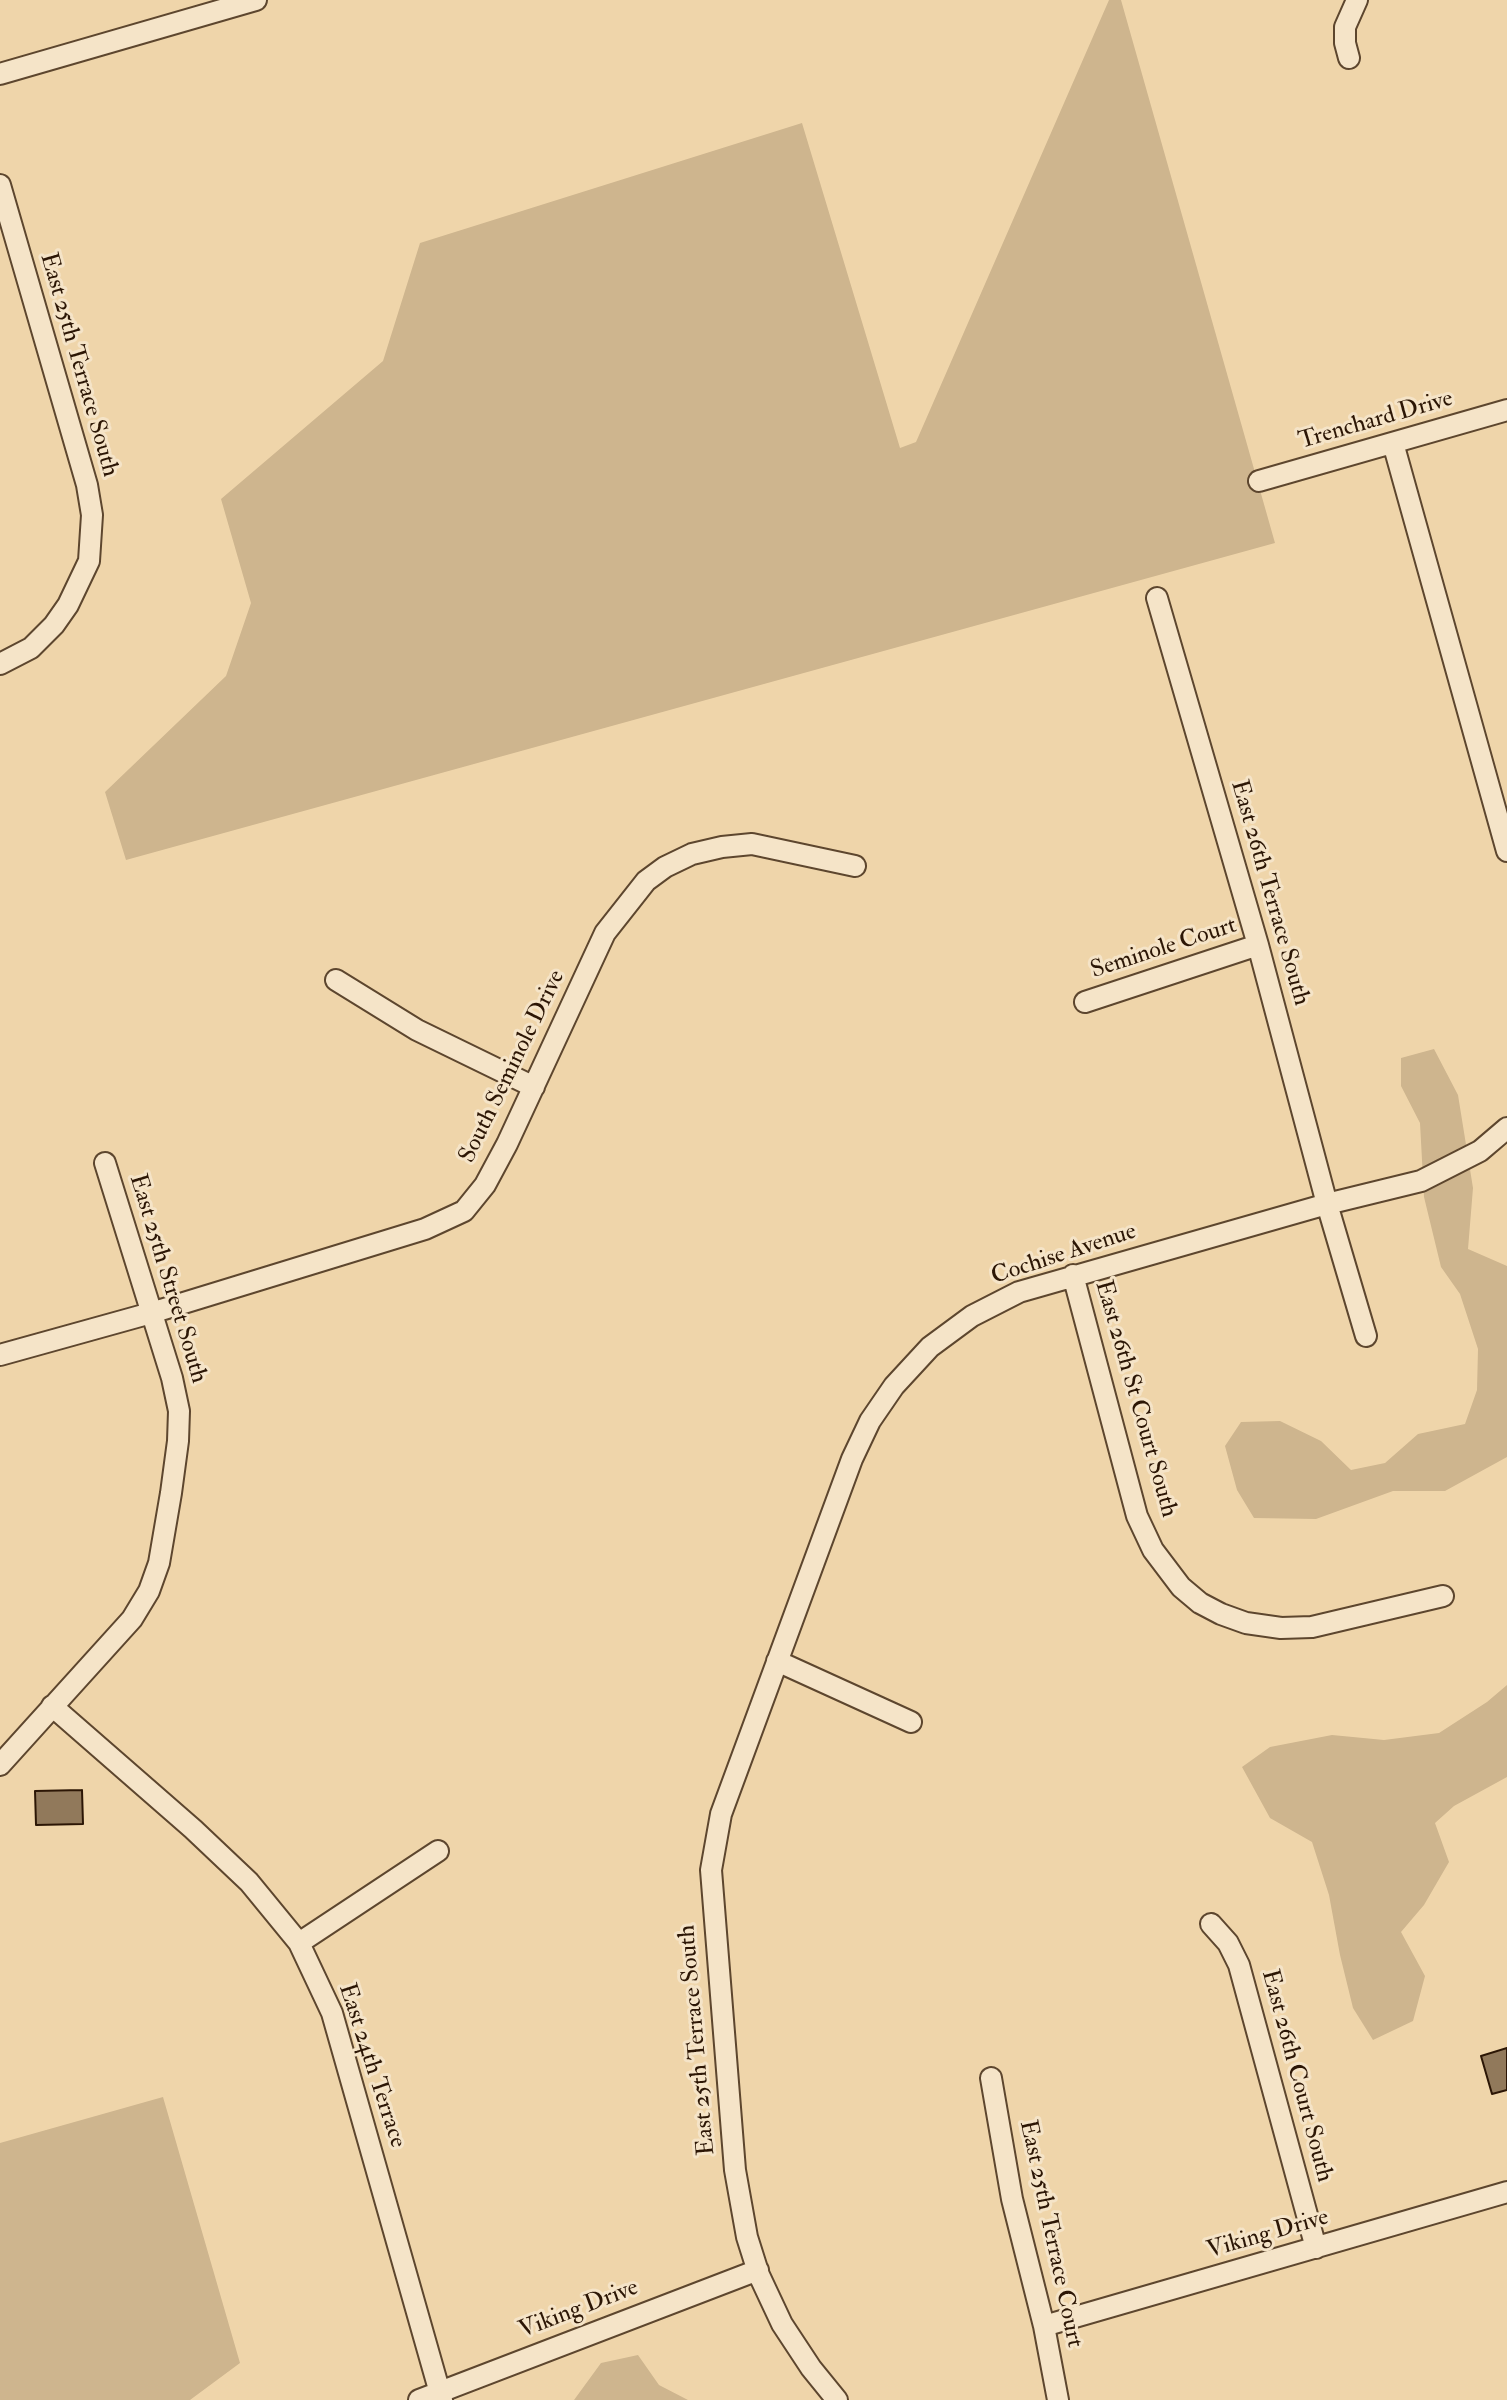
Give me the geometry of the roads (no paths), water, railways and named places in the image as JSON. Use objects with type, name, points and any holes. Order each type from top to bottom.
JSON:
[{"type":"street","points":[[0,74],[256,0]]},
{"type":"street","points":[[1349,58],[1345,27],[1357,0]]},
{"type":"street","name":"East 25th Terrace South","points":[[0,185],[5,224],[87,485],[92,515],[89,561],[68,605],[54,625],[31,648],[0,664]]},
{"type":"street","name":"Trenchard Drive","points":[[1259,481],[1507,410]]},
{"type":"street","points":[[1393,443],[1507,851]]},
{"type":"street","name":"East 26th Terrace South","points":[[1157,598],[1258,945],[1327,1204],[1366,1336]]},
{"type":"street","name":"South Seminole Drive","points":[[0,1355],[151,1313],[425,1229],[464,1211],[485,1185],[605,933],[646,881],[665,867],[692,854],[752,844],[855,866]]},
{"type":"street","name":"Seminole Court","points":[[1085,1002],[1258,945]]},
{"type":"street","points":[[336,980],[417,1030],[534,1087]]},
{"type":"street","name":"Cochise Avenue","points":[[777,1661],[852,1459],[870,1421],[894,1386],[930,1347],[972,1316],[1019,1292],[1073,1275],[1421,1181],[1480,1151],[1507,1128]]},
{"type":"street","name":"East 25th Street South","points":[[0,1765],[132,1619],[149,1591],[159,1563],[178,1441],[179,1411],[172,1378],[105,1163]]},
{"type":"street","name":"East 26th St Court South","points":[[1073,1275],[1137,1516],[1153,1550],[1181,1587],[1200,1603],[1221,1614],[1246,1623],[1281,1628],[1312,1627],[1443,1596]]},
{"type":"street","points":[[777,1661],[911,1722]]},
{"type":"street","name":"East 25th Terrace South","points":[[777,1661],[721,1814],[711,1870],[735,2170],[747,2237],[758,2270],[782,2324],[837,2400]]},
{"type":"street","name":"East 24th Terrace","points":[[52,1706],[249,1882],[299,1943],[332,2013],[441,2396]]},
{"type":"street","points":[[299,1943],[438,1851]]},
{"type":"street","name":"East 26th Court South","points":[[1211,1924],[1228,1943],[1239,1965],[1316,2248]]},
{"type":"street","name":"East 25th Terrace Court","points":[[991,2078],[1012,2199],[1044,2326],[1058,2400]]},
{"type":"street","name":"Viking Drive","points":[[1044,2326],[1507,2192]]},
{"type":"street","name":"Viking Drive","points":[[419,2400],[441,2396],[758,2270]]}]
